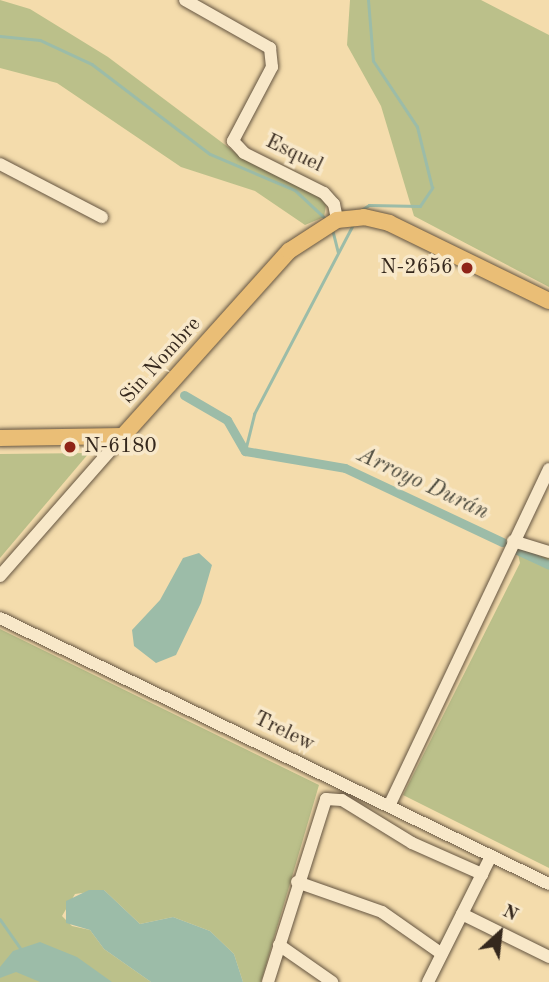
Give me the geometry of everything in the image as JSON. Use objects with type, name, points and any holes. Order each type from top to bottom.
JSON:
[{"type":"main road","points":[[337,220],[363,217],[389,223],[549,301]]},
{"type":"main road","name":"Sin Nombre","points":[[123,436],[289,251],[337,220]]},
{"type":"main road","points":[[0,438],[123,436]]},
{"type":"street","name":"Esquel","points":[[185,0],[270,48],[272,67],[233,141],[244,153],[324,193],[334,204],[337,220]]},
{"type":"street","points":[[0,164],[102,217]]},
{"type":"street","name":"Sin Nombre","points":[[0,576],[123,436]]},
{"type":"street","points":[[389,806],[549,469]]},
{"type":"street","points":[[513,541],[549,552]]},
{"type":"street","name":"Trelew","points":[[0,618],[549,884]]},
{"type":"street","points":[[268,982],[318,809],[334,797],[412,843],[482,874]]},
{"type":"street","points":[[428,982],[491,856]]},
{"type":"street","points":[[297,882],[382,912],[442,954]]},
{"type":"street","points":[[462,914],[549,957]]},
{"type":"street","points":[[279,945],[332,982]]},
{"type":"green space","points":[[0,0],[30,9],[108,57],[240,156],[317,194],[326,205],[324,217],[305,225],[255,191],[181,167],[57,83],[0,68]]},
{"type":"green space","points":[[350,0],[481,0],[549,35],[549,287],[414,216],[381,106],[347,45]]},
{"type":"green space","points":[[89,453],[0,558],[0,454]]},
{"type":"green space","points":[[517,550],[549,558],[549,868],[403,795],[520,563]]},
{"type":"green space","points":[[0,629],[319,785],[261,982],[243,982],[234,954],[210,931],[173,917],[140,924],[104,890],[75,894],[62,916],[72,926],[90,930],[104,949],[151,982],[0,982]]},
{"type":"shaded area","points":[[199,553],[212,565],[201,603],[176,655],[156,663],[134,646],[132,630],[160,600],[183,558]]},
{"type":"shaded area","points":[[89,890],[104,890],[140,924],[173,917],[210,931],[234,954],[243,982],[151,982],[104,949],[90,930],[66,923],[66,901]]},
{"type":"shaded area","points":[[40,942],[77,957],[112,982],[40,982],[16,972],[0,978],[0,967],[13,951]]},
{"type":"waterway","points":[[361,210],[369,205],[420,206],[432,188],[417,127],[373,61],[368,0]]},
{"type":"waterway","points":[[0,36],[40,40],[92,64],[210,154],[295,190],[324,217]]},
{"type":"waterway","points":[[245,451],[254,414],[354,223]]},
{"type":"waterway","points":[[333,231],[338,251]]},
{"type":"waterway","name":"Arroyo Durán","points":[[184,395],[227,420],[245,451],[345,468],[502,542]]},
{"type":"waterway","name":"Arroyo Durán","points":[[517,550],[549,565]]},
{"type":"waterway","points":[[0,919],[20,948]]},
{"type":"place","name":"N-2656","points":[[467,268]]},
{"type":"place","name":"N-6180","points":[[70,447]]}]
